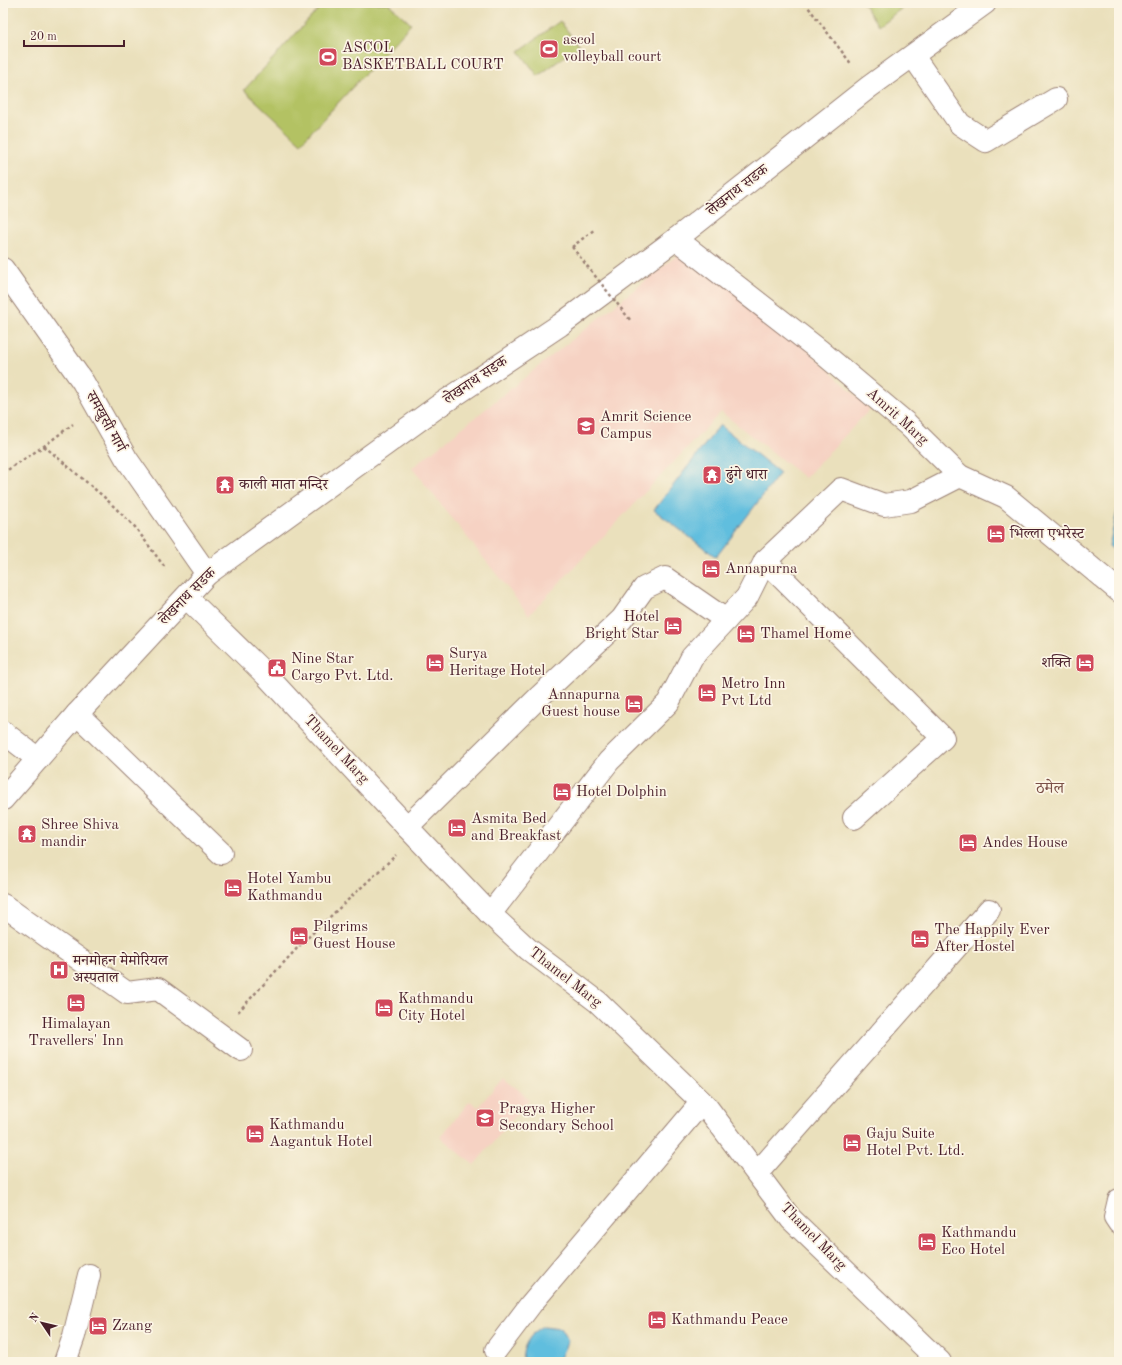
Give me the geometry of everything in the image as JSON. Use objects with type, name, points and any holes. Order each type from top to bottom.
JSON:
[{"type":"street","name":"लेखनाथ सडक","points":[[3,799],[77,714],[207,574],[437,407],[560,325],[676,239],[869,87],[985,3]]},
{"type":"street","points":[[913,56],[960,124],[986,141],[1056,99]]},
{"type":"street","name":"Amrit Marg","points":[[676,239],[819,350],[907,424],[960,476],[1006,497],[1119,591]]},
{"type":"street","name":"समखुसी मार्ग","points":[[3,269],[83,382],[126,458],[207,574]]},
{"type":"street","points":[[490,914],[609,761],[668,703],[692,657],[748,597],[765,561],[841,489],[884,505],[911,501],[960,476]]},
{"type":"street","points":[[765,561],[943,738],[854,818]]},
{"type":"street","points":[[411,832],[539,697],[622,619],[644,588],[665,578],[726,620]]},
{"type":"street","name":"Thamel Marg","points":[[186,597],[266,675],[411,832],[490,914],[528,949],[598,1002],[701,1103],[706,1106],[758,1172],[791,1219],[940,1362]]},
{"type":"street","points":[[77,714],[221,853]]},
{"type":"street","points":[[3,732],[38,759]]},
{"type":"street","points":[[3,905],[127,993],[158,989],[241,1050]]},
{"type":"street","points":[[758,1172],[989,910]]},
{"type":"street","points":[[496,1350],[531,1304],[701,1103]]},
{"type":"street","points":[[1119,1200],[1115,1217],[1119,1223]]},
{"type":"street","points":[[65,1362],[74,1336],[89,1275]]},
{"type":"path","points":[[805,3],[869,87]]},
{"type":"path","points":[[595,228],[572,247],[631,321]]},
{"type":"path","points":[[3,472],[44,446],[104,497],[135,527],[186,597]]},
{"type":"path","points":[[218,1033],[302,943],[411,832]]},
{"type":"path","points":[[1113,1362],[1119,1355]]},
{"type":"shaded area","name":"Amrit Science Campus","points":[[691,244],[784,327],[870,409],[805,478],[721,412],[529,615],[412,468]]},
{"type":"shaded area","name":"Pragya Higher Secondary School","points":[[503,1078],[529,1100],[474,1165],[440,1137],[470,1101],[478,1107]]},
{"type":"green space","name":"ASCOL BASKETBALL COURT","points":[[324,3],[388,3],[411,24],[301,143],[244,90]]},
{"type":"green space","points":[[863,3],[909,3],[878,26]]},
{"type":"green space","name":"ascol volleyball court","points":[[560,21],[579,46],[538,76],[519,51]]},
{"type":"water","points":[[720,425],[780,473],[716,557],[654,510]]},
{"type":"water","points":[[1119,503],[1119,555],[1109,546]]},
{"type":"water","points":[[544,1326],[560,1328],[568,1341],[559,1360],[562,1362],[522,1362],[525,1345],[535,1332]]},
{"type":"place","name":"ascol volleyball court","points":[[549,49]]},
{"type":"place","name":"ASCOL BASKETBALL COURT","points":[[328,57]]},
{"type":"place","name":"Amrit Science Campus","points":[[586,426]]},
{"type":"place","name":"ढुंगे धारा","points":[[712,475]]},
{"type":"place","name":"काली माता मन्दिर","points":[[225,485]]},
{"type":"place","name":"भिल्ला एभरेस्ट","points":[[996,534]]},
{"type":"place","name":"Annapurna","points":[[711,569]]},
{"type":"place","name":"Hotel Bright Star","points":[[673,626]]},
{"type":"place","name":"Thamel Home","points":[[746,634]]},
{"type":"place","name":"Surya Heritage Hotel","points":[[435,663]]},
{"type":"place","name":"शक्ति","points":[[1085,663]]},
{"type":"place","name":"Nine Star Cargo Pvt. Ltd.","points":[[277,668]]},
{"type":"place","name":"Metro Inn Pvt Ltd","points":[[707,693]]},
{"type":"place","name":"Annapurna Guest house","points":[[634,704]]},
{"type":"place","name":"Hotel Dolphin","points":[[562,792]]},
{"type":"place","name":"Asmita Bed and Breakfast","points":[[457,828]]},
{"type":"place","name":"Shree Shiva mandir","points":[[27,834]]},
{"type":"place","name":"Andes House","points":[[968,843]]},
{"type":"place","name":"Hotel Yambu Kathmandu","points":[[233,888]]},
{"type":"place","name":"Pilgrims Guest House","points":[[299,936]]},
{"type":"place","name":"The Happily Ever After Hostel","points":[[920,939]]},
{"type":"place","name":"मनमोहन मेमोरियल अस्पताल","points":[[59,970]]},
{"type":"place","name":"Himalayan Travellers' Inn","points":[[76,1003]]},
{"type":"place","name":"Kathmandu City Hotel","points":[[384,1008]]},
{"type":"place","name":"Pragya Higher Secondary School","points":[[485,1118]]},
{"type":"place","name":"Kathmandu Aagantuk Hotel","points":[[255,1134]]},
{"type":"place","name":"Gaju Suite Hotel Pvt. Ltd.","points":[[852,1143]]},
{"type":"place","name":"Kathmandu Eco Hotel","points":[[927,1242]]},
{"type":"place","name":"Kathmandu Peace","points":[[657,1320]]},
{"type":"place","name":"Zzang","points":[[98,1326]]},
{"type":"district","name":"ठमेल","points":[[1050,789]]}]
